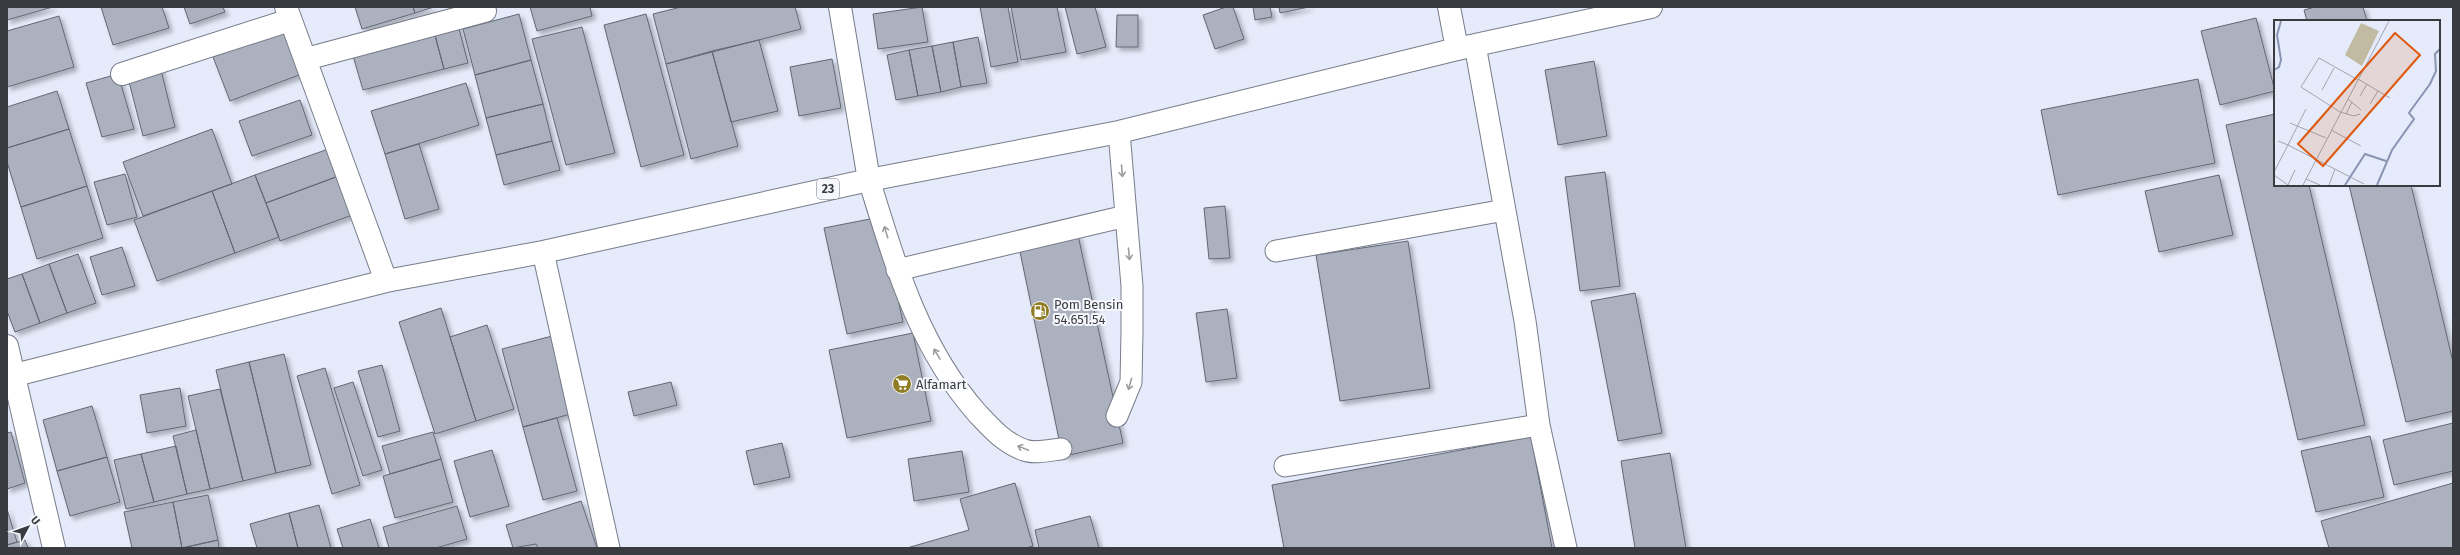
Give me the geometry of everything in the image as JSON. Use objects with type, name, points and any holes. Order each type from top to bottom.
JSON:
[{"type":"main road","points":[[840,7],[869,180]]},
{"type":"main road","points":[[1449,7],[1466,47]]},
{"type":"main road","name":"23","points":[[11,376],[386,281],[543,252],[869,180],[1118,132],[1466,47],[1651,7]]},
{"type":"main road","points":[[306,59],[485,11]]},
{"type":"main road","points":[[122,74],[288,13],[386,281]]},
{"type":"main road","points":[[7,346],[11,376],[54,548]]},
{"type":"lane","points":[[1466,47],[1505,210],[1525,321],[1539,425],[1566,548]]},
{"type":"lane","points":[[1117,416],[1131,382],[1132,286],[1118,132]]},
{"type":"lane","points":[[869,180],[897,270],[916,318],[963,396],[998,436],[1026,451],[1061,449]]},
{"type":"lane","points":[[1276,251],[1505,210]]},
{"type":"lane","points":[[897,270],[1126,216]]},
{"type":"lane","points":[[543,252],[609,548]]},
{"type":"lane","points":[[1285,466],[1539,425]]},
{"type":"building","points":[[7,7],[53,7],[7,20]]},
{"type":"building","points":[[101,7],[162,7],[169,28],[113,45]]},
{"type":"building","points":[[184,7],[223,7],[225,12],[190,24]]},
{"type":"building","points":[[355,7],[413,7],[415,13],[362,29]]},
{"type":"building","points":[[413,7],[434,7],[415,13]]},
{"type":"building","points":[[530,7],[590,7],[592,16],[537,31]]},
{"type":"building","points":[[681,7],[795,7],[801,29],[666,64],[653,14]]},
{"type":"building","points":[[922,7],[928,42],[878,49],[873,14]]},
{"type":"building","points":[[980,7],[1008,7],[1018,62],[991,67]]},
{"type":"building","points":[[1011,7],[1057,7],[1066,52],[1021,60]]},
{"type":"building","points":[[1065,7],[1095,7],[1106,47],[1077,54]]},
{"type":"building","points":[[1226,7],[1233,7],[1244,39],[1215,49],[1203,15]]},
{"type":"building","points":[[1253,7],[1270,7],[1272,17],[1255,20]]},
{"type":"building","points":[[1279,7],[1309,7],[1280,13]]},
{"type":"building","points":[[2315,7],[2363,7],[2367,20],[2307,20],[2304,10]]},
{"type":"building","points":[[519,14],[531,60],[475,75],[463,29]]},
{"type":"building","points":[[646,14],[684,155],[641,167],[604,25]]},
{"type":"building","points":[[1117,15],[1138,15],[1138,47],[1116,47]]},
{"type":"building","points":[[59,16],[74,67],[7,87],[7,31]]},
{"type":"building","points":[[2256,18],[2274,91],[2220,105],[2201,31]]},
{"type":"building","points":[[457,21],[468,63],[444,69],[433,28]]},
{"type":"building","points":[[582,27],[615,153],[566,165],[532,39]]},
{"type":"building","points":[[290,28],[307,72],[230,101],[213,57]]},
{"type":"building","points":[[433,28],[444,69],[363,90],[351,49]]},
{"type":"building","points":[[978,37],[987,83],[961,87],[953,42]]},
{"type":"building","points":[[759,40],[778,111],[731,122],[712,51]]},
{"type":"building","points":[[953,42],[961,87],[941,92],[932,46]]},
{"type":"building","points":[[932,46],[941,92],[918,96],[909,50]]},
{"type":"building","points":[[909,50],[918,96],[896,100],[887,55]]},
{"type":"building","points":[[712,51],[738,146],[691,159],[666,64]]},
{"type":"building","points":[[832,59],[841,108],[799,116],[790,67]]},
{"type":"building","points":[[531,60],[543,104],[486,118],[475,75]]},
{"type":"building","points":[[1594,61],[1607,136],[1558,145],[1545,70]]},
{"type":"building","points":[[160,66],[175,127],[143,136],[127,74]]},
{"type":"building","points":[[118,74],[134,129],[102,137],[86,83]]},
{"type":"building","points":[[2198,79],[2215,163],[2058,195],[2041,110]]},
{"type":"building","points":[[466,83],[479,125],[385,154],[371,111]]},
{"type":"building","points":[[57,91],[69,129],[7,148],[7,107]]},
{"type":"building","points":[[300,100],[312,135],[252,156],[239,121]]},
{"type":"building","points":[[543,104],[552,141],[496,155],[486,118]]},
{"type":"building","points":[[2274,114],[2274,186],[2309,186],[2365,425],[2298,440],[2226,125]]},
{"type":"building","points":[[69,129],[87,186],[21,207],[7,162],[7,148]]},
{"type":"building","points":[[212,129],[232,184],[143,216],[123,162]]},
{"type":"building","points":[[552,141],[560,170],[504,185],[496,155]]},
{"type":"building","points":[[419,144],[439,209],[405,219],[385,154]]},
{"type":"building","points":[[334,147],[344,174],[266,203],[255,175]]},
{"type":"building","points":[[1605,172],[1620,286],[1580,291],[1565,177]]},
{"type":"building","points":[[125,174],[137,217],[107,225],[94,182]]},
{"type":"building","points":[[344,174],[358,213],[280,241],[266,203]]},
{"type":"building","points":[[255,175],[279,237],[235,253],[212,191]]},
{"type":"building","points":[[2219,175],[2233,235],[2159,252],[2145,191]]},
{"type":"building","points":[[87,186],[103,238],[37,259],[21,207]]},
{"type":"building","points":[[2349,186],[2411,186],[2453,362],[2453,411],[2406,422]]},
{"type":"building","points":[[212,191],[235,253],[157,281],[134,220]]},
{"type":"building","points":[[1225,206],[1230,258],[1209,259],[1204,208]]},
{"type":"building","points":[[880,217],[903,322],[847,334],[824,228]]},
{"type":"building","points":[[1078,235],[1123,443],[1065,456],[1061,449],[1019,247]]},
{"type":"building","points":[[1408,241],[1430,388],[1340,401],[1316,255]]},
{"type":"building","points":[[122,247],[135,286],[102,295],[90,257]]},
{"type":"building","points":[[78,254],[96,303],[67,313],[49,264]]},
{"type":"building","points":[[49,264],[67,313],[40,323],[22,274]]},
{"type":"building","points":[[22,274],[40,323],[15,332],[7,311],[7,279]]},
{"type":"building","points":[[1635,293],[1662,433],[1618,441],[1591,301]]},
{"type":"building","points":[[441,308],[476,421],[435,434],[399,322]]},
{"type":"building","points":[[1227,309],[1237,378],[1206,382],[1196,313]]},
{"type":"building","points":[[487,325],[514,409],[476,421],[450,337]]},
{"type":"building","points":[[913,333],[931,421],[847,438],[829,350]]},
{"type":"building","points":[[556,335],[578,412],[523,427],[502,349]]},
{"type":"building","points":[[284,354],[311,465],[276,473],[249,362]]},
{"type":"building","points":[[249,362],[276,473],[243,481],[216,370]]},
{"type":"building","points":[[382,365],[400,431],[378,437],[358,371]]},
{"type":"building","points":[[325,368],[360,485],[332,494],[297,376]]},
{"type":"building","points":[[353,382],[382,470],[363,476],[334,388]]},
{"type":"building","points":[[671,382],[677,405],[634,416],[628,392]]},
{"type":"building","points":[[180,388],[186,426],[147,433],[140,395]]},
{"type":"building","points":[[220,389],[243,481],[210,489],[188,396]]},
{"type":"building","points":[[92,406],[107,457],[57,471],[43,420]]},
{"type":"building","points":[[557,418],[577,491],[543,500],[523,427]]},
{"type":"building","points":[[2453,423],[2453,471],[2394,485],[2383,440]]},
{"type":"building","points":[[196,430],[210,489],[187,494],[173,436]]},
{"type":"building","points":[[11,432],[25,483],[7,489],[7,433]]},
{"type":"building","points":[[433,432],[441,459],[390,474],[382,446]]},
{"type":"building","points":[[2370,436],[2384,497],[2316,512],[2301,451]]},
{"type":"building","points":[[1531,437],[1552,548],[1284,548],[1272,485]]},
{"type":"building","points":[[782,443],[790,477],[754,485],[746,451]]},
{"type":"building","points":[[176,446],[187,494],[154,502],[141,454]]},
{"type":"building","points":[[492,450],[509,506],[470,517],[454,461]]},
{"type":"building","points":[[962,451],[969,492],[914,501],[908,459]]},
{"type":"building","points":[[1670,453],[1686,548],[1635,548],[1621,461]]},
{"type":"building","points":[[141,454],[154,502],[126,509],[114,460]]},
{"type":"building","points":[[107,457],[120,502],[70,516],[57,471]]},
{"type":"building","points":[[441,459],[453,502],[395,518],[383,476]]},
{"type":"building","points":[[1015,483],[1033,546],[1026,548],[907,548],[969,530],[960,499]]},
{"type":"building","points":[[2453,483],[2453,548],[2329,548],[2321,521]]},
{"type":"building","points":[[208,495],[218,540],[182,548],[173,502]]},
{"type":"building","points":[[581,501],[597,548],[538,548],[536,544],[513,548],[506,525]]},
{"type":"building","points":[[173,502],[182,548],[132,548],[124,512]]},
{"type":"building","points":[[319,505],[331,548],[298,548],[289,513]]},
{"type":"building","points":[[457,506],[467,539],[436,548],[389,548],[383,527]]},
{"type":"building","points":[[7,509],[17,542],[7,545]]},
{"type":"building","points":[[289,513],[298,548],[257,548],[250,524]]},
{"type":"building","points":[[1090,516],[1099,548],[1039,548],[1035,530]]},
{"type":"building","points":[[370,519],[379,548],[343,548],[337,529]]},
{"type":"building","points":[[25,540],[28,548],[7,548],[7,545]]},
{"type":"building","points":[[218,540],[219,548],[182,548]]},
{"type":"place","name":"Pom Bensin 54.651.54","points":[[1040,311]]},
{"type":"place","name":"Alfamart","points":[[902,384]]}]
